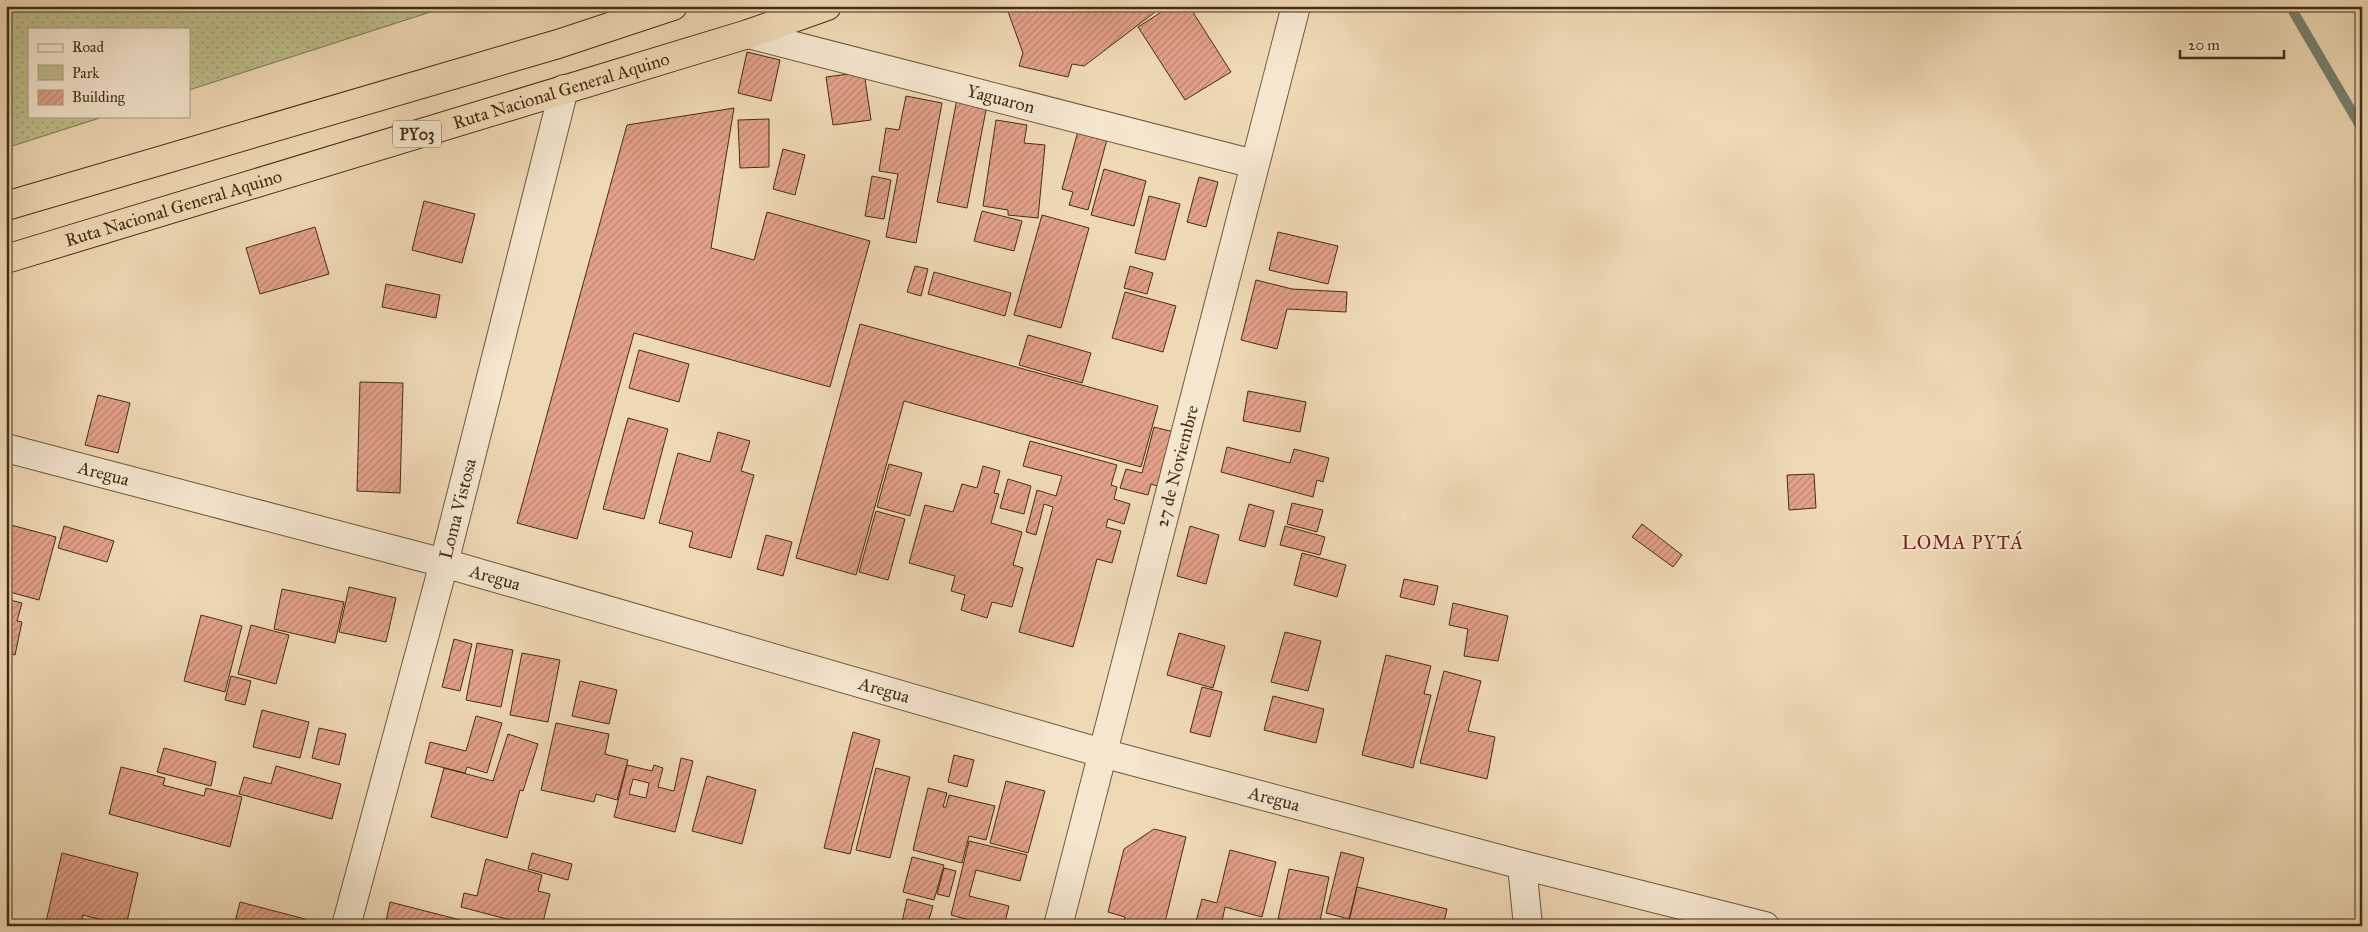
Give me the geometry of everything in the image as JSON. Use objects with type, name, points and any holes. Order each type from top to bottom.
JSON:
[{"type":"highway","points":[[6,206],[558,44],[673,6]]},
{"type":"highway","name":"Ruta Nacional General Aquino","points":[[6,259],[748,34],[827,6]]},
{"type":"street","name":"27 de Noviembre","points":[[1058,926],[1296,6]]},
{"type":"street","name":"Yaguaron","points":[[748,34],[1254,164]]},
{"type":"street","name":"Loma Vistosa","points":[[346,926],[444,563],[564,89]]},
{"type":"street","name":"Aregua","points":[[6,448],[444,563],[1102,753],[1522,865],[1765,926]]},
{"type":"street","points":[[1522,865],[1528,926]]},
{"type":"green space","points":[[6,6],[449,6],[190,90],[190,28],[28,28],[28,118],[100,118],[6,148]]},
{"type":"building","points":[[1006,6],[1163,6],[1084,66],[1072,64],[1068,77],[1019,66],[1023,53]]},
{"type":"building","points":[[1171,6],[1189,6],[1231,72],[1185,100],[1138,27]]},
{"type":"building","points":[[747,52],[780,60],[771,101],[738,93]]},
{"type":"building","points":[[864,72],[871,120],[833,125],[826,77]]},
{"type":"building","points":[[906,96],[942,103],[916,243],[886,237],[898,174],[879,171],[886,128],[899,130]]},
{"type":"building","points":[[957,99],[987,105],[967,208],[937,202]]},
{"type":"building","points":[[734,108],[711,248],[754,260],[767,212],[870,241],[830,387],[634,333],[577,539],[517,523],[627,125]]},
{"type":"building","points":[[769,119],[769,167],[740,168],[738,120]]},
{"type":"building","points":[[996,120],[1027,125],[1024,143],[1045,145],[1038,218],[1008,215],[1008,210],[983,206]]},
{"type":"building","points":[[1080,124],[1109,132],[1088,210],[1069,205],[1073,192],[1062,189]]},
{"type":"building","points":[[783,149],[805,155],[795,195],[773,189]]},
{"type":"building","points":[[1104,169],[1146,181],[1134,226],[1091,215]]},
{"type":"building","points":[[872,176],[891,180],[884,219],[865,216]]},
{"type":"building","points":[[1199,177],[1218,182],[1206,227],[1187,222]]},
{"type":"building","points":[[1149,196],[1180,204],[1165,260],[1135,253]]},
{"type":"building","points":[[424,201],[475,214],[462,263],[412,250]]},
{"type":"building","points":[[982,211],[1022,221],[1014,251],[974,241]]},
{"type":"building","points":[[1042,215],[1089,228],[1061,328],[1014,315]]},
{"type":"building","points":[[315,227],[329,274],[260,294],[246,248]]},
{"type":"building","points":[[1278,232],[1338,246],[1328,284],[1269,270]]},
{"type":"building","points":[[915,266],[928,269],[921,296],[907,292]]},
{"type":"building","points":[[1130,266],[1153,273],[1147,294],[1124,288]]},
{"type":"building","points":[[934,272],[1011,293],[1005,316],[928,294]]},
{"type":"building","points":[[1256,280],[1292,289],[1347,292],[1346,312],[1287,309],[1277,349],[1241,340]]},
{"type":"building","points":[[386,284],[440,295],[436,318],[382,307]]},
{"type":"building","points":[[1125,292],[1176,306],[1163,352],[1112,338]]},
{"type":"building","points":[[860,324],[1158,406],[1141,467],[904,401],[856,575],[796,558]]},
{"type":"building","points":[[1028,335],[1091,353],[1082,383],[1019,365]]},
{"type":"building","points":[[639,350],[689,364],[679,402],[629,388]]},
{"type":"building","points":[[360,382],[403,383],[400,493],[357,491]]},
{"type":"building","points":[[1248,391],[1306,402],[1300,432],[1243,421]]},
{"type":"building","points":[[98,395],[130,403],[118,453],[85,445]]},
{"type":"building","points":[[628,418],[668,429],[644,519],[603,509]]},
{"type":"building","points":[[1154,427],[1178,433],[1163,488],[1151,484],[1148,495],[1120,488],[1126,469],[1142,473]]},
{"type":"building","points":[[718,432],[750,441],[741,471],[754,475],[731,558],[689,547],[693,532],[659,523],[678,453],[710,462]]},
{"type":"building","points":[[1030,441],[1117,465],[1111,485],[1117,487],[1114,499],[1130,504],[1124,524],[1108,519],[1106,527],[1121,531],[1112,563],[1097,559],[1073,647],[1019,632],[1053,507],[1044,504],[1036,535],[1026,532],[1037,490],[1056,496],[1062,476],[1023,466]]},
{"type":"building","points":[[1227,447],[1290,463],[1294,449],[1329,458],[1323,482],[1317,480],[1313,497],[1221,472]]},
{"type":"building","points":[[889,464],[922,473],[910,516],[877,507]]},
{"type":"building","points":[[983,466],[1000,471],[994,493],[999,494],[991,523],[1022,532],[1013,565],[1023,568],[1012,607],[992,602],[987,618],[961,610],[965,595],[951,591],[955,576],[909,563],[925,505],[953,512],[962,484],[977,488]]},
{"type":"building","points":[[1814,474],[1816,508],[1789,510],[1787,475]]},
{"type":"building","points":[[1008,479],[1031,486],[1024,514],[1000,508]]},
{"type":"building","points":[[1292,503],[1323,510],[1317,532],[1287,524]]},
{"type":"building","points":[[1249,504],[1274,511],[1265,547],[1239,540]]},
{"type":"building","points":[[876,511],[905,519],[888,580],[859,572]]},
{"type":"building","points":[[7,524],[56,537],[39,600],[6,591]]},
{"type":"building","points":[[1642,524],[1682,555],[1673,567],[1632,537]]},
{"type":"building","points":[[64,526],[114,541],[107,562],[58,548]]},
{"type":"building","points":[[1190,526],[1219,535],[1206,584],[1177,576]]},
{"type":"building","points":[[1285,526],[1325,537],[1320,555],[1280,545]]},
{"type":"building","points":[[766,535],[792,542],[783,576],[757,569]]},
{"type":"building","points":[[1302,553],[1346,565],[1337,597],[1294,585]]},
{"type":"building","points":[[1404,579],[1438,586],[1434,605],[1400,597]]},
{"type":"building","points":[[349,587],[396,598],[386,642],[339,632]]},
{"type":"building","points":[[282,589],[344,602],[335,643],[274,629]]},
{"type":"building","points":[[6,599],[22,603],[17,621],[22,622],[15,655],[6,653]]},
{"type":"building","points":[[1453,603],[1508,616],[1498,661],[1464,656],[1468,629],[1449,625]]},
{"type":"building","points":[[201,615],[242,626],[225,692],[184,681]]},
{"type":"building","points":[[251,625],[289,635],[276,684],[238,674]]},
{"type":"building","points":[[1285,632],[1321,641],[1308,691],[1271,682]]},
{"type":"building","points":[[1179,633],[1225,646],[1213,688],[1167,675]]},
{"type":"building","points":[[454,639],[472,644],[460,691],[442,687]]},
{"type":"building","points":[[477,643],[513,650],[501,707],[466,700]]},
{"type":"building","points":[[522,653],[560,660],[548,722],[510,715]]},
{"type":"building","points":[[1386,655],[1431,666],[1424,694],[1431,695],[1413,768],[1362,755]]},
{"type":"building","points":[[1444,671],[1481,681],[1468,731],[1495,737],[1487,779],[1420,763]]},
{"type":"building","points":[[231,676],[251,681],[245,705],[225,700]]},
{"type":"building","points":[[580,681],[617,690],[609,724],[572,716]]},
{"type":"building","points":[[1202,687],[1222,692],[1210,737],[1190,732]]},
{"type":"building","points":[[1273,696],[1324,709],[1316,743],[1264,730]]},
{"type":"building","points":[[262,710],[309,722],[300,758],[253,747]]},
{"type":"building","points":[[476,716],[502,723],[487,773],[467,767],[465,773],[425,763],[430,742],[466,751]]},
{"type":"building","points":[[556,723],[609,734],[605,754],[628,760],[617,800],[596,794],[594,802],[541,790]]},
{"type":"building","points":[[319,728],[346,734],[339,765],[312,758]]},
{"type":"building","points":[[853,732],[880,740],[850,854],[824,848]]},
{"type":"building","points":[[508,734],[538,744],[523,791],[520,790],[507,838],[431,817],[444,768],[493,781]]},
{"type":"building","points":[[164,748],[216,762],[211,786],[157,772]]},
{"type":"building","points":[[954,755],[974,760],[967,787],[948,782]]},
{"type":"building","points":[[681,758],[693,761],[675,832],[614,817],[627,765],[652,771],[654,765],[663,768],[658,787],[674,791]],"holes":[[[633,779],[649,783],[646,798],[629,794]]]},
{"type":"building","points":[[276,766],[341,784],[332,819],[239,794],[244,777],[271,784]]},
{"type":"building","points":[[121,767],[165,778],[163,785],[204,796],[206,788],[242,797],[230,847],[109,814]]},
{"type":"building","points":[[876,768],[910,777],[890,858],[856,850]]},
{"type":"building","points":[[707,776],[756,790],[742,844],[692,831]]},
{"type":"building","points":[[1006,781],[1045,791],[1028,853],[990,843]]},
{"type":"building","points":[[928,788],[947,793],[943,807],[946,807],[949,795],[995,806],[986,840],[969,836],[962,863],[913,850]]},
{"type":"building","points":[[1154,829],[1186,837],[1164,926],[1123,926],[1125,917],[1108,912],[1124,849]]},
{"type":"building","points":[[969,841],[1027,855],[1020,881],[976,870],[969,896],[1009,906],[1004,926],[992,926],[951,915]]},
{"type":"building","points":[[1230,850],[1276,862],[1262,917],[1225,907],[1221,926],[1195,925],[1202,899],[1217,903]]},
{"type":"building","points":[[1341,852],[1364,858],[1349,919],[1326,913]]},
{"type":"building","points":[[62,853],[138,873],[126,926],[83,915],[81,926],[45,926]]},
{"type":"building","points":[[532,853],[572,864],[568,880],[528,869]]},
{"type":"building","points":[[912,857],[944,865],[934,900],[903,892]]},
{"type":"building","points":[[486,859],[542,875],[538,891],[550,894],[542,926],[533,926],[461,907],[464,893],[477,896]]},
{"type":"building","points":[[944,868],[956,871],[949,897],[937,894]]},
{"type":"building","points":[[1289,869],[1329,877],[1319,926],[1278,919]]},
{"type":"building","points":[[1357,887],[1447,909],[1443,926],[1348,926]]},
{"type":"building","points":[[907,899],[933,906],[927,926],[902,922]]},
{"type":"building","points":[[240,902],[305,919],[303,926],[234,926]]},
{"type":"building","points":[[390,902],[484,926],[385,926]]},
{"type":"building","points":[[951,919],[978,926],[950,926]]},
{"type":"waterway","points":[[2290,6],[2362,129]]},
{"type":"district","name":"LOMA PYTÁ","points":[[1963,542]]}]
